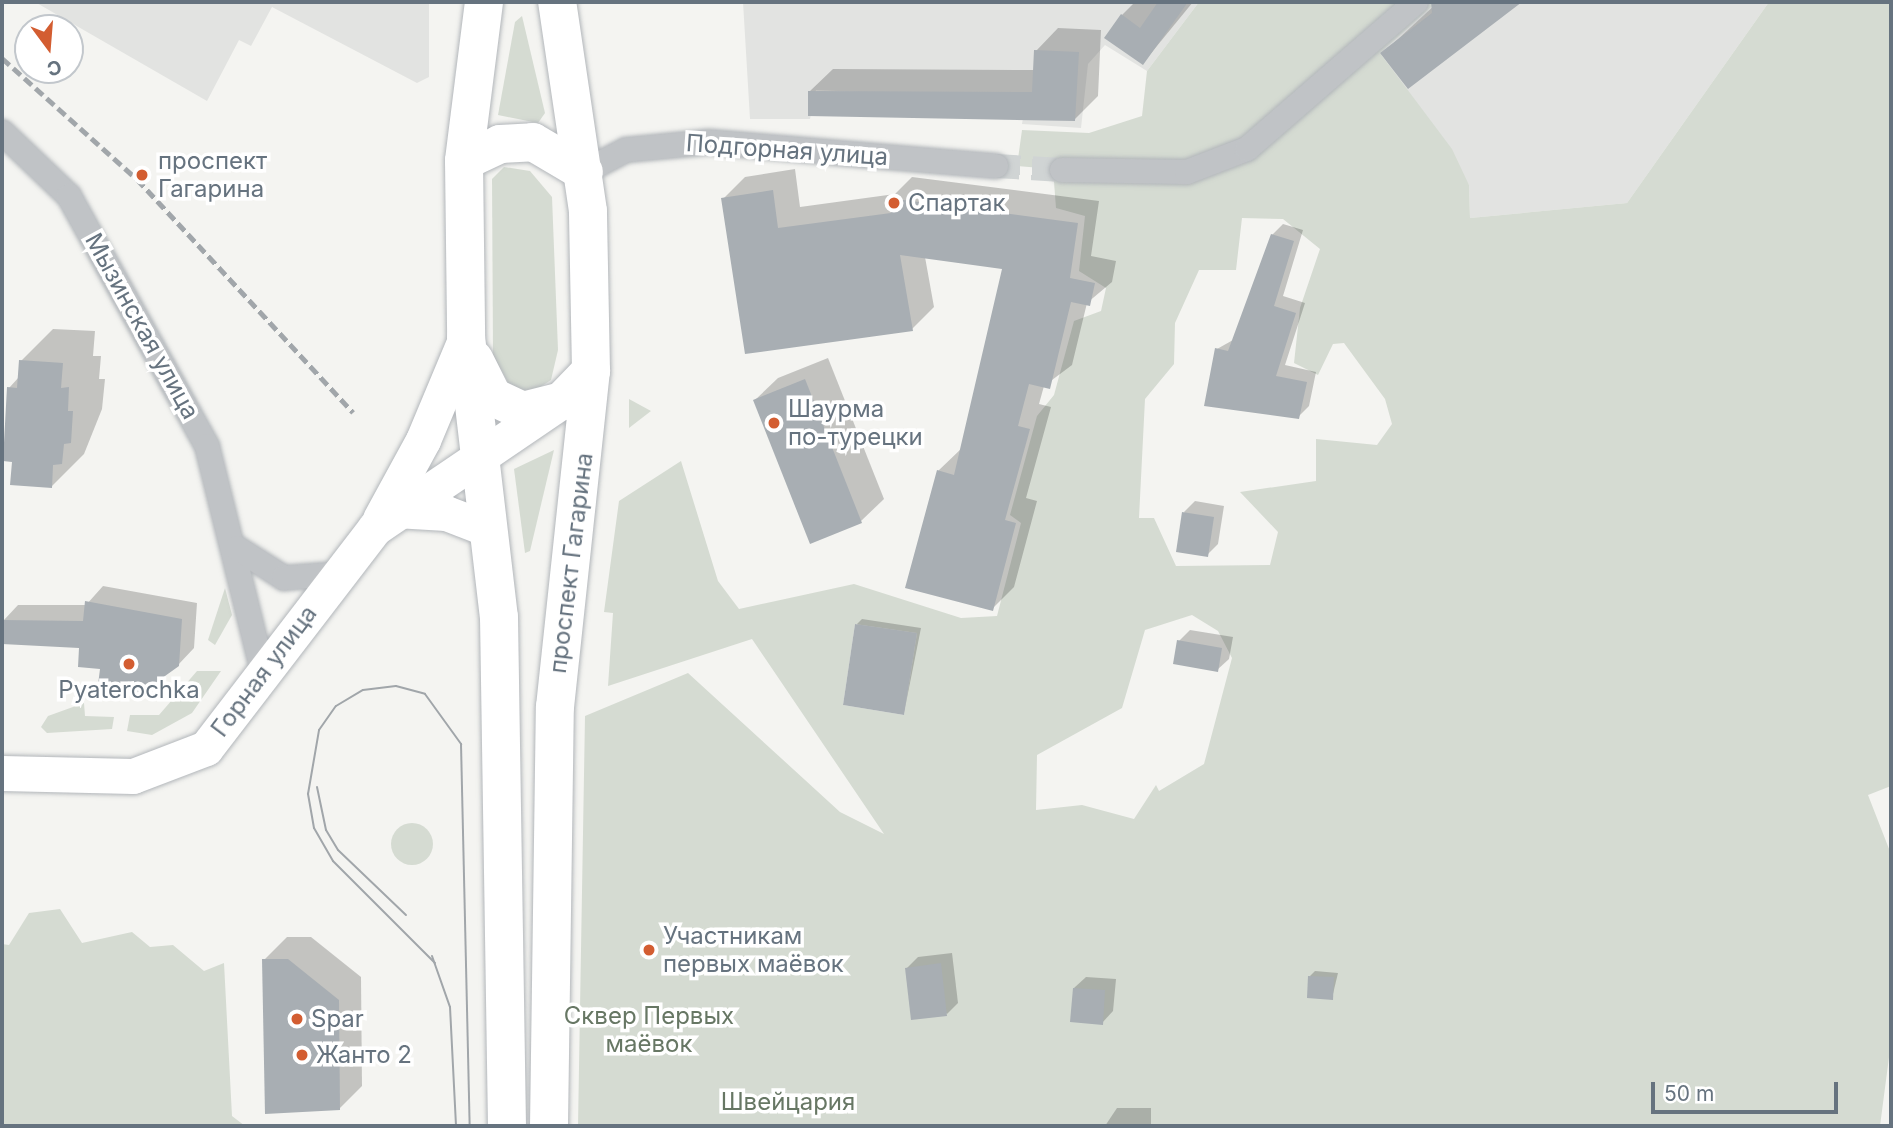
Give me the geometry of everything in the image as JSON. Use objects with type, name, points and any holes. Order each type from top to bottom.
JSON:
[{"type":"main road","points":[[484,2],[464,162],[466,337],[502,679],[507,1126]]},
{"type":"main road","name":"проспект Гагарина","points":[[548,1126],[555,707],[591,371],[584,172],[557,2]]},
{"type":"main road","points":[[464,162],[500,144],[533,142],[584,172]]},
{"type":"main road","points":[[466,337],[484,382],[504,407],[523,411],[562,401],[591,371]]},
{"type":"main road","name":"Горная улица","points":[[385,519],[423,440],[466,337]]},
{"type":"main road","name":"Горная улица","points":[[2,773],[133,776],[173,766],[206,748],[337,573],[385,519],[562,401]]},
{"type":"main road","points":[[385,519],[446,513],[488,529]]},
{"type":"street","points":[[1062,170],[1186,172],[1247,149],[1416,2]]},
{"type":"street","name":"Мызинская улица","points":[[2,132],[69,196],[160,351],[207,446],[237,548],[263,672]]},
{"type":"street","name":"Подгорная улица","points":[[584,172],[626,149],[709,142],[996,166]]},
{"type":"street","points":[[237,548],[284,578],[337,573]]},
{"type":"shaded area","points":[[35,2],[429,2],[429,77],[417,83],[272,7],[251,46],[239,40],[207,101],[84,30],[84,14],[56,14]]},
{"type":"shaded area","points":[[743,2],[1199,2],[1147,71],[1105,45],[1088,64],[1081,128],[1022,124],[1026,100],[816,90],[810,119],[750,119]]},
{"type":"shaded area","points":[[1437,2],[1769,2],[1627,203],[1470,218],[1469,185],[1380,52]]},
{"type":"green space","points":[[1199,2],[1437,2],[1380,53],[1452,149],[1469,185],[1470,218],[1627,203],[1769,2],[1891,2],[1891,786],[1868,795],[1891,854],[1891,1042],[1880,1126],[578,1126],[585,716],[688,673],[840,812],[884,834],[752,639],[608,686],[613,613],[604,612],[619,501],[681,461],[718,581],[739,609],[854,584],[961,618],[997,616],[1021,523],[1010,515],[1037,416],[1054,395],[1074,321],[1101,311],[1106,288],[1079,271],[1085,216],[1056,208],[1053,169],[1017,166],[1022,130],[1089,133],[1142,116],[1147,71]],"holes":[[[1242,218],[1283,219],[1320,249],[1300,308],[1294,363],[1318,375],[1333,344],[1344,343],[1385,399],[1392,424],[1377,445],[1316,439],[1316,481],[1240,492],[1278,532],[1270,565],[1176,566],[1154,518],[1139,518],[1145,399],[1174,364],[1175,323],[1199,270],[1236,270]],[[1192,615],[1218,631],[1232,658],[1204,764],[1159,791],[1156,785],[1134,819],[1082,805],[1036,810],[1037,755],[1122,708],[1145,630]],[[855,624],[917,633],[904,715],[843,705]]]},
{"type":"green space","points":[[522,16],[545,113],[538,123],[498,115],[515,22]]},
{"type":"green space","points":[[504,167],[530,171],[552,197],[558,350],[551,380],[531,393],[510,386],[493,355],[492,179]]},
{"type":"green space","points":[[629,399],[651,411],[629,428]]},
{"type":"green space","points":[[554,450],[530,551],[525,553],[514,469]]},
{"type":"green space","points":[[225,588],[232,615],[215,645],[208,640]]},
{"type":"green space","points":[[197,671],[221,671],[192,713],[152,735],[127,731],[130,715],[159,715]]},
{"type":"green space","points":[[84,703],[85,716],[114,717],[112,729],[47,733],[41,727],[48,716]]},
{"type":"green space","points":[[412,823],[427,829],[433,844],[427,859],[412,865],[397,859],[391,844],[397,829]]},
{"type":"green space","points":[[60,909],[82,943],[132,932],[150,947],[173,945],[204,971],[224,963],[232,1116],[245,1126],[2,1126],[2,944],[9,945],[29,913]]},
{"type":"building","points":[[1158,2],[1188,2],[1143,65],[1104,38],[1121,14],[1140,28]]},
{"type":"building","points":[[1431,2],[1522,2],[1408,89],[1380,53],[1432,13]]},
{"type":"building","points":[[1034,50],[1079,52],[1075,121],[808,116],[808,91],[1032,92]]},
{"type":"building","points":[[773,190],[778,228],[891,213],[888,198],[1078,223],[1070,278],[1095,283],[1090,306],[1071,302],[1050,389],[1029,384],[1018,426],[1030,429],[1005,520],[1016,523],[993,611],[905,588],[937,470],[954,475],[1002,269],[900,255],[913,331],[745,354],[721,198]]},
{"type":"building","points":[[1271,234],[1294,241],[1274,306],[1296,313],[1276,376],[1307,382],[1299,419],[1204,406],[1215,348],[1228,351]]},
{"type":"building","points":[[19,360],[63,363],[61,388],[69,387],[68,411],[73,411],[71,443],[64,444],[62,464],[53,465],[52,488],[10,485],[12,462],[3,461],[7,387],[17,388]]},
{"type":"building","points":[[805,379],[862,523],[810,544],[753,400]]},
{"type":"building","points":[[1182,512],[1214,517],[1208,557],[1176,552]]},
{"type":"building","points":[[85,601],[182,619],[179,666],[144,691],[119,696],[97,693],[100,669],[78,667],[79,648],[2,644],[2,620],[83,621]]},
{"type":"building","points":[[855,624],[917,633],[904,715],[843,705]]},
{"type":"building","points":[[1177,640],[1222,648],[1218,672],[1173,664]]},
{"type":"building","name":"Жанто 2","points":[[262,959],[288,959],[339,1000],[340,1110],[265,1114]]},
{"type":"building","points":[[941,963],[947,1016],[911,1020],[905,968]]},
{"type":"building","points":[[1308,976],[1334,977],[1333,1000],[1307,998]]},
{"type":"building","points":[[1073,988],[1105,990],[1103,1025],[1070,1022]]},
{"type":"tunnel","points":[[996,166],[1062,170]]},
{"type":"tram line","points":[[435,963],[333,861],[314,828],[308,794],[319,730],[336,706],[363,690],[396,686],[425,694],[461,744],[470,1126]]},
{"type":"tram line","points":[[317,787],[326,830],[338,850],[406,915]]},
{"type":"tram line","points":[[432,956],[450,1007],[456,1126]]},
{"type":"railway","points":[[2,58],[137,179],[353,412]]},
{"type":"place","name":"проспект Гагарина","points":[[142,175]]},
{"type":"place","name":"Спартак","points":[[894,203]]},
{"type":"place","name":"Шаурма по-турецки","points":[[774,423]]},
{"type":"place","name":"Pyaterochka","points":[[129,664]]},
{"type":"place","name":"Участникам первых маёвок","points":[[649,950]]},
{"type":"place","name":"Spar","points":[[297,1019]]},
{"type":"place","name":"Жанто 2","points":[[302,1055]]},
{"type":"park label","name":"Сквер Первых маёвок","points":[[649,1030]]},
{"type":"park label","name":"Швейцария","points":[[788,1102]]}]
